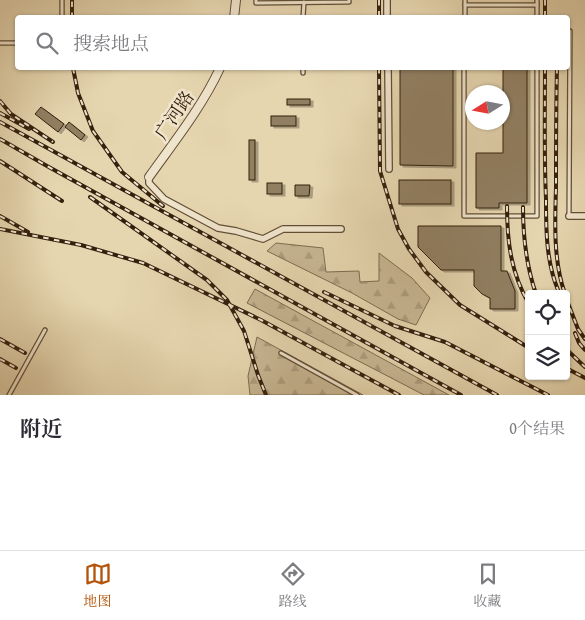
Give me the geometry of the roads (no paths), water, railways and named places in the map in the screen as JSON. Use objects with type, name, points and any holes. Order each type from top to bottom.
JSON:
[{"type":"street","points":[[234,15],[236,0]]},
{"type":"street","points":[[387,0],[387,15]]},
{"type":"street","name":"广河路","points":[[149,177],[204,98],[219,70]]},
{"type":"street","points":[[388,70],[389,168]]},
{"type":"street","points":[[149,177],[149,183],[164,200],[218,228],[263,239],[282,230],[341,229]]},
{"type":"street","points":[[569,216],[585,216]]},
{"type":"lane","points":[[62,0],[62,15]]},
{"type":"lane","points":[[256,0],[256,3],[349,2],[349,0]]},
{"type":"lane","points":[[465,0],[465,15]]},
{"type":"lane","points":[[537,0],[537,15]]},
{"type":"lane","points":[[303,15],[304,2]]},
{"type":"lane","points":[[465,5],[537,5]]},
{"type":"lane","points":[[0,43],[15,42]]},
{"type":"lane","points":[[464,70],[464,216],[537,216],[537,70]]},
{"type":"lane","points":[[569,216],[570,70]]},
{"type":"lane","points":[[9,395],[45,330]]},
{"type":"lane","points":[[281,353],[357,395]]},
{"type":"railway","points":[[72,0],[72,15]]},
{"type":"railway","points":[[379,0],[379,15]]},
{"type":"railway","points":[[545,0],[545,15]]},
{"type":"railway","points":[[73,70],[78,93],[93,131],[122,172],[163,206]]},
{"type":"railway","points":[[379,70],[380,171],[398,229],[409,249],[426,272],[460,305],[525,346]]},
{"type":"railway","points":[[545,70],[547,233],[551,268],[558,290]]},
{"type":"railway","points":[[557,70],[555,214],[558,268],[564,290]]},
{"type":"railway","points":[[0,101],[11,114],[53,142]]},
{"type":"railway","points":[[0,113],[29,129]]},
{"type":"railway","points":[[0,122],[497,395]]},
{"type":"railway","points":[[0,139],[461,395]]},
{"type":"railway","points":[[0,161],[62,201]]},
{"type":"railway","points":[[90,197],[207,280],[227,300],[244,331],[266,395]]},
{"type":"railway","points":[[507,206],[511,257],[518,281],[525,296]]},
{"type":"railway","points":[[523,207],[526,251],[535,290]]},
{"type":"railway","points":[[0,216],[28,232]]},
{"type":"railway","points":[[0,229],[81,245],[143,263],[261,320],[399,395]]},
{"type":"railway","points":[[324,292],[395,326],[445,342],[548,395]]},
{"type":"railway","points":[[570,308],[578,329],[585,339]]},
{"type":"railway","points":[[575,333],[579,343],[585,350]]},
{"type":"railway","points":[[0,339],[25,353]]},
{"type":"railway","points":[[570,353],[585,367]]},
{"type":"railway","points":[[0,359],[16,368]]},
{"type":"railway","points":[[570,370],[585,378]]}]
